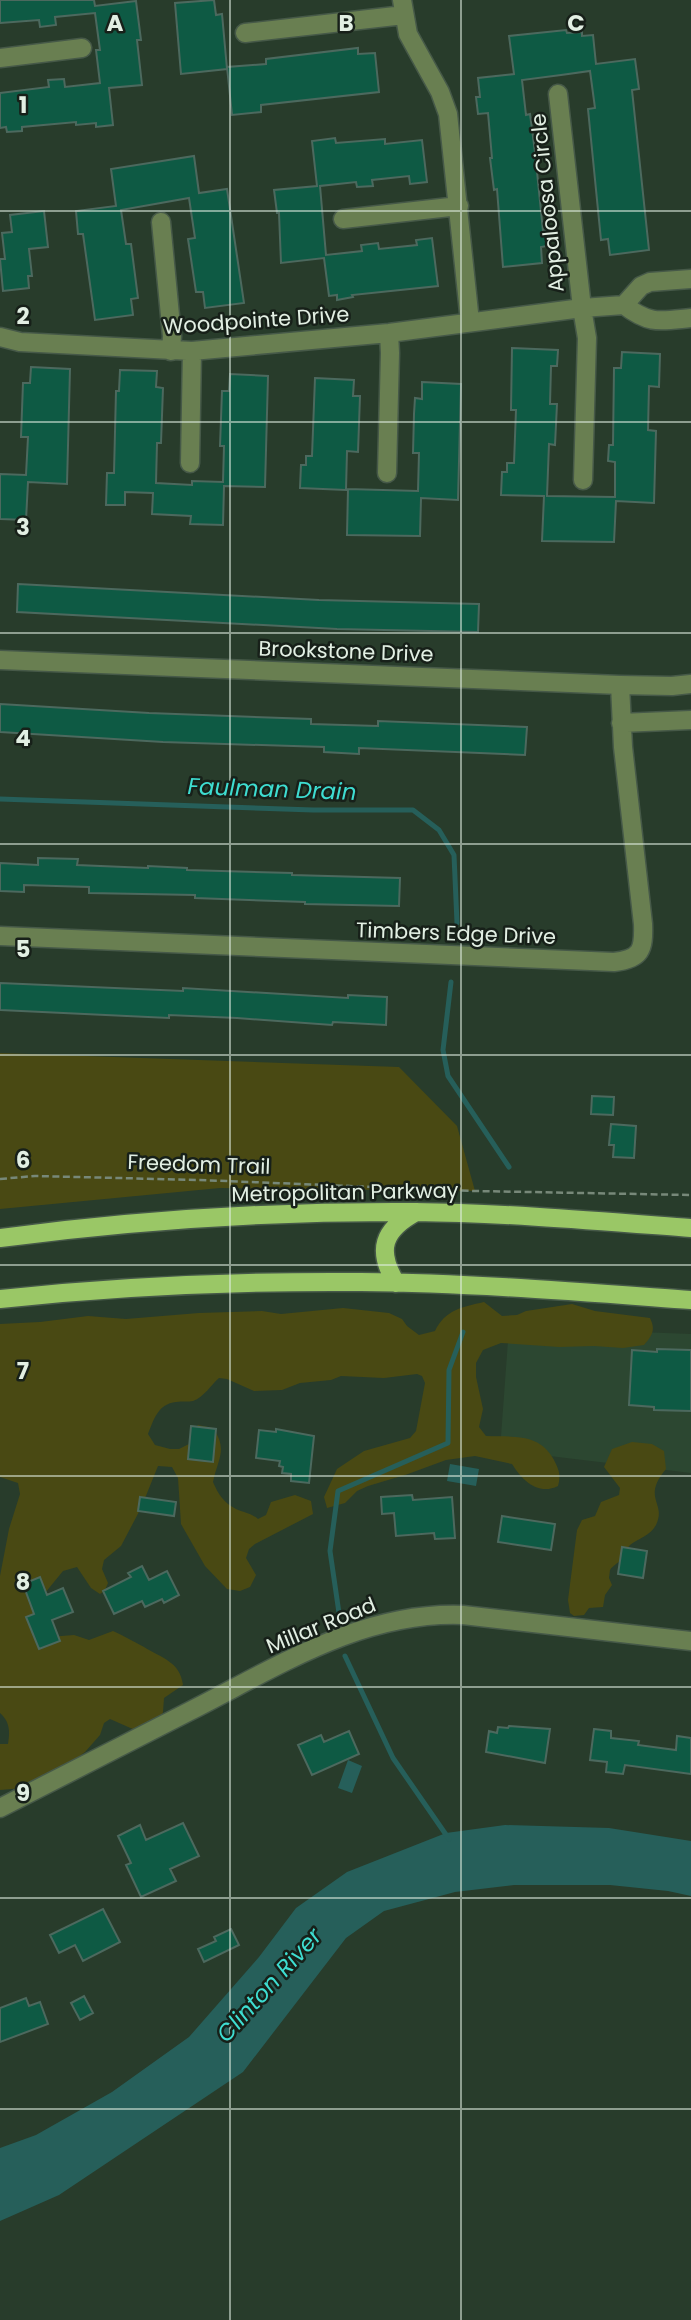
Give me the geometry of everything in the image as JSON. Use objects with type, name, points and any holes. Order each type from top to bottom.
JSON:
[{"type":"main road","points":[[396,1283],[386,1262],[386,1240],[400,1221],[416,1212]]},
{"type":"main road","name":"Metropolitan Parkway","points":[[0,1238],[192,1218],[296,1213],[491,1214],[691,1228]]},
{"type":"main road","points":[[0,1299],[98,1289],[196,1284],[396,1283],[502,1286],[691,1300]]},
{"type":"street","points":[[245,33],[403,7],[408,34],[440,92],[448,114],[470,322]]},
{"type":"street","points":[[0,58],[82,48]]},
{"type":"street","name":"Appaloosa Circle","points":[[558,94],[587,338],[583,480]]},
{"type":"street","points":[[343,219],[459,206]]},
{"type":"street","points":[[161,222],[172,351]]},
{"type":"street","points":[[691,279],[650,282],[641,286],[624,305],[641,318],[654,322],[691,318]]},
{"type":"street","name":"Woodpointe Drive","points":[[1,342],[192,351],[389,333],[624,305]]},
{"type":"street","points":[[387,473],[389,333]]},
{"type":"street","points":[[190,463],[192,351]]},
{"type":"street","name":"Brookstone Drive","points":[[0,660],[620,685],[691,684]]},
{"type":"street","name":"Timbers Edge Drive","points":[[0,936],[614,962],[629,960],[638,954],[643,942],[643,924],[621,723],[620,685]]},
{"type":"street","points":[[621,723],[691,720]]},
{"type":"street","name":"Millar Road","points":[[0,1808],[301,1654],[375,1624],[436,1614],[463,1615],[691,1641]]},
{"type":"path","name":"Freedom Trail","points":[[0,1179],[35,1176],[145,1178],[475,1191],[691,1195]]},
{"type":"shaded area","points":[[0,1053],[399,1067],[457,1126],[475,1191],[220,1188],[0,1209]]},
{"type":"shaded area","points":[[484,1302],[502,1316],[572,1304],[595,1311],[650,1318],[652,1322],[652,1333],[644,1345],[623,1348],[501,1343],[483,1350],[476,1363],[476,1377],[483,1409],[479,1427],[486,1436],[525,1438],[541,1445],[548,1451],[557,1467],[558,1486],[551,1489],[537,1488],[526,1481],[512,1464],[475,1456],[446,1460],[368,1486],[357,1491],[345,1503],[327,1508],[324,1497],[337,1469],[364,1451],[410,1438],[416,1431],[425,1383],[422,1376],[417,1374],[384,1378],[341,1376],[331,1380],[300,1383],[282,1390],[254,1391],[219,1378],[197,1399],[170,1403],[158,1413],[148,1434],[155,1445],[179,1449],[189,1444],[190,1435],[198,1425],[213,1428],[221,1448],[213,1482],[228,1504],[258,1519],[266,1515],[271,1502],[295,1495],[311,1501],[313,1514],[249,1549],[246,1558],[256,1575],[250,1587],[240,1591],[227,1589],[205,1566],[181,1524],[178,1478],[172,1467],[158,1466],[141,1508],[121,1546],[104,1560],[102,1569],[108,1583],[105,1590],[100,1594],[91,1588],[77,1567],[63,1571],[36,1604],[33,1619],[49,1637],[74,1635],[89,1640],[113,1631],[169,1661],[178,1670],[183,1685],[164,1698],[158,1726],[135,1730],[110,1719],[104,1723],[100,1735],[85,1752],[57,1773],[42,1776],[23,1788],[0,1790],[0,1744],[8,1744],[9,1735],[7,1723],[0,1713],[0,1576],[9,1529],[20,1494],[18,1483],[0,1477],[0,1324],[88,1316],[126,1319],[199,1313],[262,1311],[281,1314],[343,1308],[389,1313],[402,1319],[419,1335],[435,1331],[444,1318],[455,1310]]},
{"type":"shaded area","points":[[509,1327],[691,1334],[691,1473],[500,1450]]},
{"type":"shaded area","points":[[632,1442],[652,1444],[664,1451],[666,1469],[655,1487],[659,1517],[654,1529],[630,1545],[620,1561],[610,1570],[612,1585],[605,1595],[603,1607],[589,1608],[584,1615],[574,1616],[570,1613],[568,1600],[577,1530],[582,1520],[595,1516],[601,1502],[619,1495],[620,1488],[604,1467],[612,1449]]},
{"type":"water","points":[[450,1464],[479,1469],[476,1486],[447,1481]]},
{"type":"water","points":[[348,1760],[362,1766],[352,1793],[338,1788]]},
{"type":"water","name":"Clinton River","points":[[505,1825],[609,1828],[691,1841],[691,1896],[610,1885],[514,1885],[455,1892],[384,1911],[346,1938],[243,2072],[59,2195],[0,2221],[0,2148],[36,2135],[112,2092],[189,2037],[259,1957],[296,1908],[347,1872],[446,1833]]},
{"type":"building","points":[[0,0],[94,0],[95,6],[136,1],[141,40],[137,40],[142,85],[109,88],[113,125],[96,127],[96,123],[76,125],[76,122],[22,127],[22,131],[7,132],[6,127],[0,128],[0,93],[49,87],[48,80],[64,79],[65,87],[100,83],[96,50],[100,50],[95,13],[55,17],[56,25],[40,27],[39,20],[0,23]]},
{"type":"building","points":[[214,0],[216,15],[222,14],[227,69],[181,74],[175,3]]},
{"type":"building","points":[[566,30],[567,33],[582,32],[582,36],[593,35],[596,64],[635,59],[639,89],[632,90],[649,250],[610,255],[608,239],[601,240],[588,109],[595,108],[590,71],[522,80],[526,115],[530,114],[547,246],[541,247],[542,263],[503,267],[497,189],[494,190],[490,158],[488,113],[478,114],[478,78],[514,74],[509,36]]},
{"type":"building","points":[[358,48],[358,54],[375,53],[379,92],[261,105],[261,112],[232,115],[227,67],[266,64],[266,59]]},
{"type":"building","points":[[335,138],[336,143],[385,139],[385,144],[422,140],[427,182],[410,184],[409,176],[372,180],[373,186],[357,187],[356,182],[320,186],[326,255],[362,251],[361,245],[378,243],[379,249],[417,245],[416,240],[432,238],[438,286],[352,295],[353,297],[337,300],[337,295],[329,296],[324,258],[281,263],[279,213],[274,190],[317,186],[312,141]]},
{"type":"building","points":[[194,156],[199,193],[227,189],[244,303],[205,308],[203,292],[196,292],[188,239],[195,238],[189,198],[121,210],[126,244],[131,244],[138,298],[131,299],[133,315],[95,320],[83,234],[78,234],[76,211],[116,206],[111,169]]},
{"type":"building","points":[[44,211],[48,247],[29,249],[32,276],[28,276],[29,288],[3,291],[0,259],[5,259],[2,233],[12,232],[10,215]]},
{"type":"building","points":[[512,348],[558,350],[557,366],[551,366],[550,404],[557,404],[555,445],[549,444],[547,496],[615,497],[615,462],[608,461],[609,445],[613,445],[614,368],[621,368],[622,352],[660,354],[659,387],[649,386],[648,430],[656,431],[654,503],[616,501],[614,542],[542,541],[544,496],[501,495],[502,472],[507,472],[507,463],[514,463],[516,410],[511,410]]},
{"type":"building","points":[[31,367],[70,369],[67,484],[28,482],[26,520],[0,519],[0,474],[26,475],[28,437],[21,437],[23,383],[30,383]]},
{"type":"building","points":[[120,370],[157,371],[156,387],[163,388],[156,483],[192,485],[192,481],[223,482],[224,446],[220,446],[222,391],[229,391],[230,374],[268,376],[265,487],[224,486],[223,525],[190,524],[191,516],[152,514],[153,493],[125,492],[125,505],[106,505],[107,473],[114,473],[116,391],[119,391]]},
{"type":"building","points":[[315,378],[354,380],[353,396],[360,396],[358,452],[347,451],[346,490],[300,488],[301,465],[306,465],[306,456],[312,456]]},
{"type":"building","points":[[422,382],[461,384],[458,500],[421,498],[420,536],[347,535],[348,489],[418,491],[419,453],[413,453],[414,414],[415,398],[422,399]]},
{"type":"building","points":[[18,584],[319,600],[479,604],[478,632],[337,629],[17,612]]},
{"type":"building","points":[[0,704],[311,719],[311,724],[378,726],[378,721],[527,727],[525,755],[359,748],[359,754],[324,752],[324,747],[163,742],[0,732]]},
{"type":"building","points":[[38,858],[78,859],[77,865],[400,878],[399,906],[305,904],[195,898],[195,895],[89,893],[89,887],[24,885],[24,892],[0,891],[0,863],[38,865]]},
{"type":"building","points":[[0,983],[183,991],[183,988],[348,998],[348,995],[387,997],[386,1025],[0,1010]]},
{"type":"building","points":[[592,1096],[614,1097],[613,1115],[591,1114]]},
{"type":"building","points":[[611,1124],[636,1126],[634,1158],[613,1157],[614,1145],[609,1145]]},
{"type":"building","points":[[657,1349],[691,1350],[691,1411],[654,1410],[654,1407],[629,1405],[632,1350],[657,1352]]},
{"type":"building","points":[[191,1426],[216,1429],[213,1462],[188,1459]]},
{"type":"building","points":[[276,1429],[314,1436],[309,1483],[291,1481],[291,1474],[282,1473],[280,1461],[256,1458],[259,1430],[276,1432]]},
{"type":"building","points":[[412,1495],[413,1500],[452,1497],[455,1538],[435,1539],[434,1533],[396,1536],[394,1513],[382,1514],[381,1497]]},
{"type":"building","points":[[140,1497],[176,1502],[174,1516],[138,1511]]},
{"type":"building","points":[[502,1516],[555,1524],[551,1550],[498,1542]]},
{"type":"building","points":[[622,1547],[647,1551],[643,1578],[618,1574]]},
{"type":"building","points":[[142,1566],[149,1580],[167,1571],[179,1595],[164,1603],[162,1599],[145,1607],[142,1601],[114,1614],[103,1591],[131,1577],[128,1573]]},
{"type":"building","points":[[40,1577],[47,1595],[63,1588],[73,1612],[52,1620],[60,1641],[39,1649],[26,1617],[34,1614],[23,1584]]},
{"type":"building","points":[[498,1727],[550,1729],[545,1763],[486,1752],[489,1731],[497,1733]]},
{"type":"building","points":[[594,1729],[611,1731],[611,1738],[639,1741],[638,1745],[676,1750],[677,1736],[691,1738],[691,1774],[625,1765],[623,1774],[606,1772],[607,1762],[590,1760]]},
{"type":"building","points":[[349,1731],[359,1754],[312,1775],[298,1745],[321,1735],[324,1742]]},
{"type":"building","points":[[183,1823],[199,1856],[170,1869],[176,1881],[141,1897],[126,1865],[131,1863],[118,1836],[140,1825],[146,1840]]},
{"type":"building","points":[[103,1909],[120,1942],[83,1961],[75,1945],[59,1953],[50,1935]]},
{"type":"building","points":[[231,1929],[239,1945],[204,1962],[198,1949],[216,1941],[214,1937]]},
{"type":"building","points":[[84,1996],[93,2013],[80,2020],[71,2003]]},
{"type":"building","points":[[26,1998],[29,2006],[40,2002],[48,2024],[0,2042],[0,2008]]},
{"type":"waterway","name":"Faulman Drain","points":[[0,799],[313,810],[413,810],[439,830],[454,855],[457,923]]},
{"type":"waterway","name":"Faulman Drain","points":[[451,982],[443,1050],[448,1076],[509,1167]]},
{"type":"waterway","name":"Faulman Drain","points":[[339,1613],[330,1551],[338,1491],[448,1443],[449,1370],[463,1332]]},
{"type":"waterway","name":"Faulman Drain","points":[[345,1656],[393,1758],[449,1839]]}]
